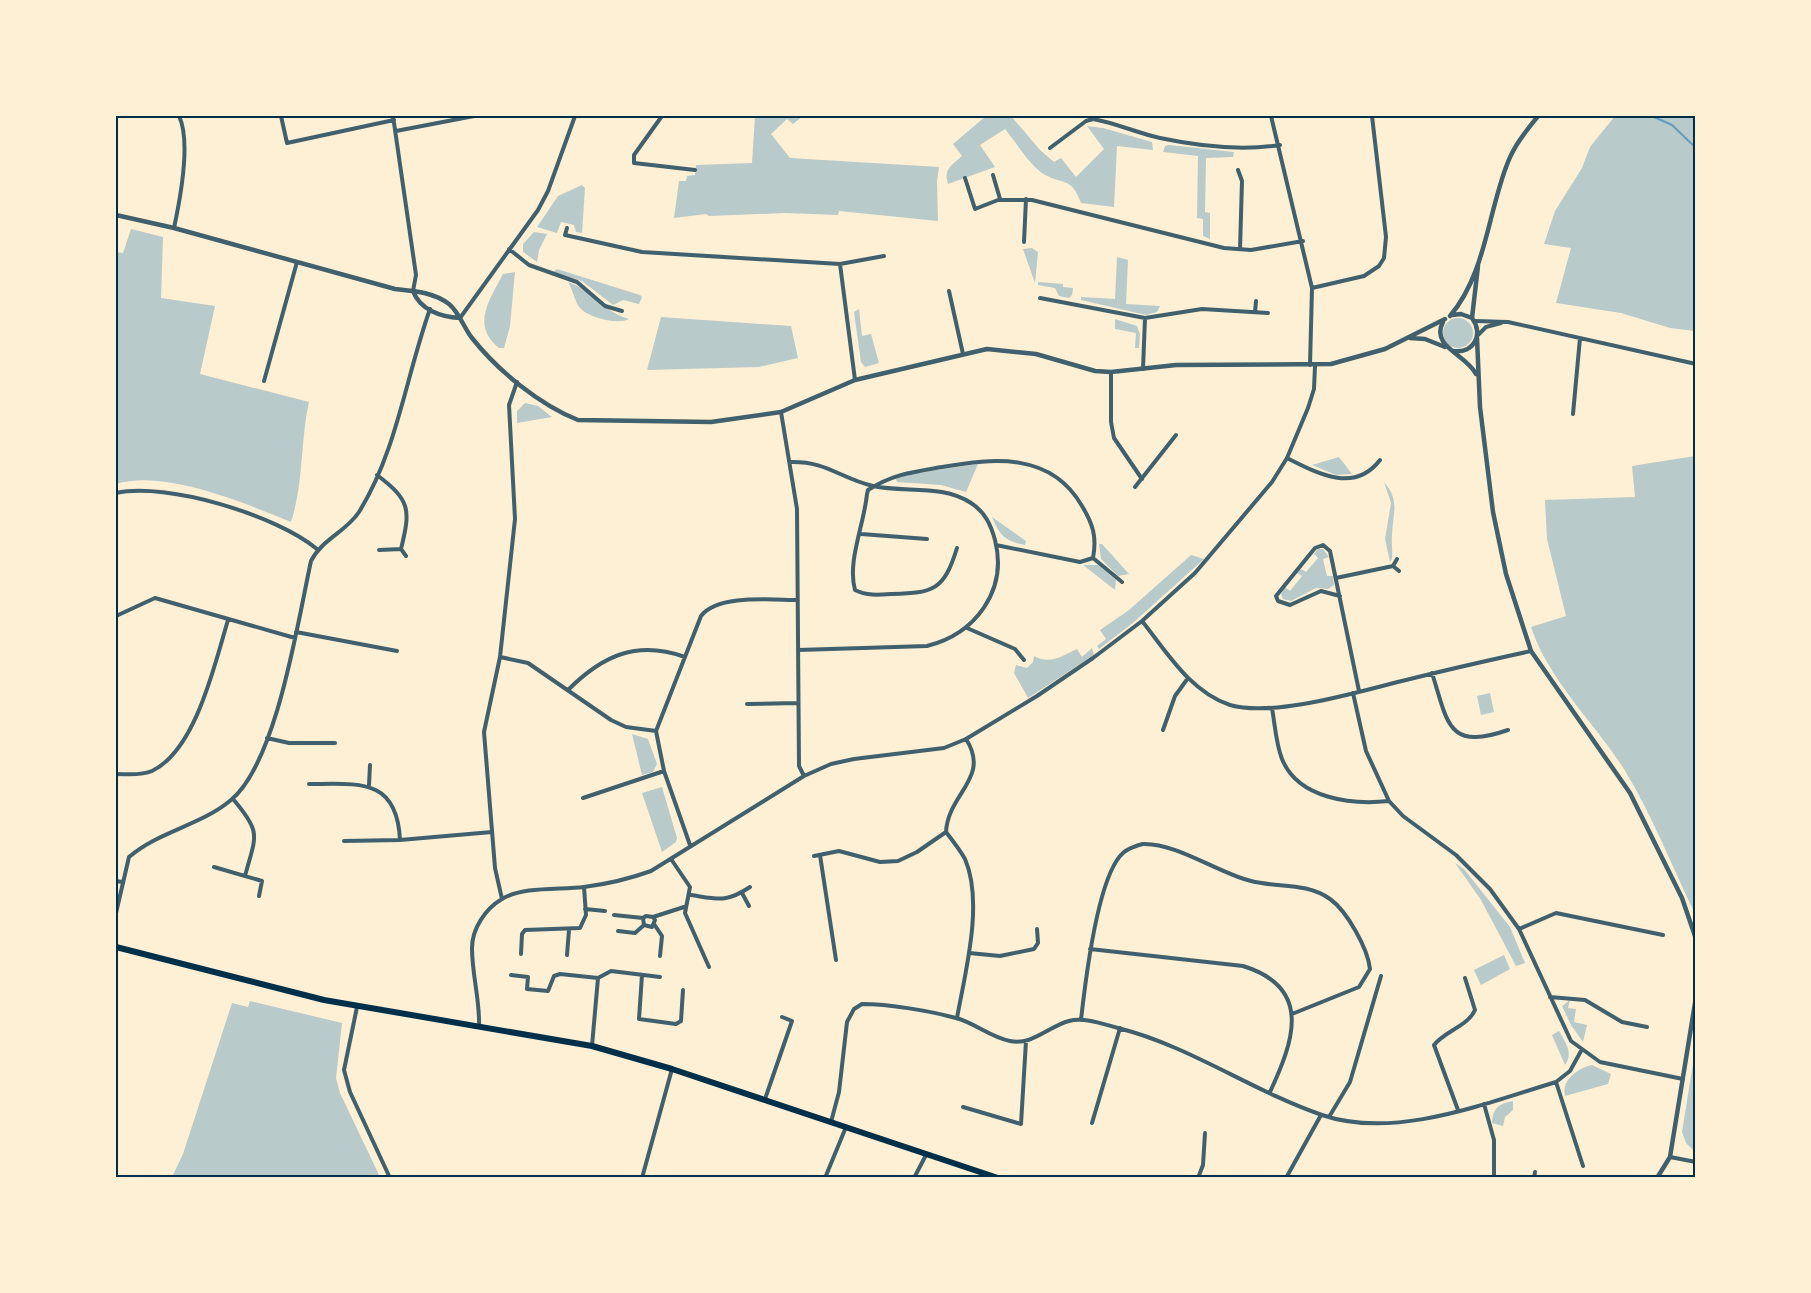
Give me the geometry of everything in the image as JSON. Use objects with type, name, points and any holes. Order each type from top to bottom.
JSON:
[{"type":"main road","points":[[116,946],[357,1007],[592,1046],[765,1099],[998,1178]]},
{"type":"street","points":[[174,228],[184,175],[183,130],[178,116]]},
{"type":"street","points":[[281,116],[287,142],[394,118],[416,275],[413,291],[417,302],[444,317],[460,318]]},
{"type":"street","points":[[396,131],[474,116]]},
{"type":"street","points":[[460,318],[538,210],[548,191],[575,116]]},
{"type":"street","points":[[663,116],[632,159],[638,165],[695,170]]},
{"type":"street","points":[[479,1026],[480,1010],[472,948],[474,932],[480,920],[502,898],[520,893],[584,887],[630,879],[651,871],[804,776],[831,764],[931,752],[966,739],[1037,696],[1142,621],[1195,573],[1218,548],[1265,490],[1287,458],[1314,389],[1312,288],[1303,241],[1271,116]]},
{"type":"street","points":[[1312,288],[1364,276],[1379,266],[1384,258],[1386,237],[1372,116]]},
{"type":"street","points":[[116,214],[395,290],[427,293],[450,304],[484,352],[517,381],[561,414],[578,420],[711,422],[781,412],[855,380],[987,349],[1036,354],[1095,371],[1112,372],[1176,365],[1312,366],[1331,364],[1385,349],[1445,320],[1463,300],[1479,258],[1508,163],[1518,142],[1538,116]]},
{"type":"street","points":[[1050,147],[1095,117],[1160,138],[1201,144],[1259,148],[1280,145]]},
{"type":"street","points":[[1238,170],[1242,181],[1240,249]]},
{"type":"street","points":[[993,175],[1000,200]]},
{"type":"street","points":[[965,178],[975,209],[1000,200],[1026,199],[1199,242],[1240,249],[1251,250],[1303,241]]},
{"type":"street","points":[[1024,242],[1026,199]]},
{"type":"street","points":[[567,228],[565,235],[642,252],[840,264],[884,256]]},
{"type":"street","points":[[509,249],[529,265],[577,282],[605,306],[622,310]]},
{"type":"street","points":[[1479,258],[1474,319],[1478,336],[1478,376],[1489,481],[1500,546],[1513,597],[1531,651],[1630,793],[1682,898],[1695,939]]},
{"type":"street","points":[[264,381],[297,262]]},
{"type":"street","points":[[840,264],[855,380]]},
{"type":"street","points":[[949,291],[963,354]]},
{"type":"street","points":[[1040,298],[1145,318],[1202,309],[1268,313]]},
{"type":"street","points":[[1255,312],[1256,301]]},
{"type":"street","points":[[116,912],[129,857],[143,844],[193,824],[233,799],[250,776],[283,693],[310,561],[317,549],[357,515],[377,475],[392,441],[430,309]]},
{"type":"street","points":[[1450,316],[1461,314],[1474,319],[1508,322],[1695,364]]},
{"type":"street","points":[[1143,370],[1145,318]]},
{"type":"street","points":[[1445,320],[1440,334],[1447,348]]},
{"type":"street","points":[[1453,351],[1468,349],[1486,327],[1508,322]]},
{"type":"street","points":[[1409,338],[1425,339],[1453,351],[1466,359],[1478,376]]},
{"type":"street","points":[[1573,414],[1580,338]]},
{"type":"street","points":[[1112,372],[1111,422],[1114,438],[1142,479]]},
{"type":"street","points":[[502,898],[495,868],[484,732],[500,657],[515,519],[509,405],[517,381]]},
{"type":"street","points":[[781,412],[797,509],[799,766],[804,776]]},
{"type":"street","points":[[1135,487],[1176,435]]},
{"type":"street","points":[[1287,458],[1338,480],[1360,476],[1374,468],[1380,460]]},
{"type":"street","points":[[957,548],[949,572],[935,588],[925,593],[865,595],[855,590],[852,579],[853,561],[861,534],[867,495],[874,486],[893,475],[983,459],[1019,461],[1035,466],[1059,480],[1079,499],[1097,540],[1093,558]]},
{"type":"street","points":[[790,462],[816,462],[874,486],[959,496],[983,513],[992,527],[999,564],[997,581],[991,598],[967,628],[942,642],[927,646],[798,650]]},
{"type":"street","points":[[377,475],[399,492],[406,510],[407,524],[401,549],[406,556]]},
{"type":"street","points":[[116,493],[159,490],[181,494],[267,520],[303,538],[317,549]]},
{"type":"street","points":[[861,534],[927,539]]},
{"type":"street","points":[[996,544],[1080,562],[1093,558]]},
{"type":"street","points":[[1340,596],[1321,591],[1290,605],[1278,602],[1276,596],[1319,546],[1330,550],[1340,596],[1359,691]]},
{"type":"street","points":[[380,550],[401,549]]},
{"type":"street","points":[[1093,558],[1122,582]]},
{"type":"street","points":[[1336,578],[1393,566],[1397,559]]},
{"type":"street","points":[[1393,566],[1398,571]]},
{"type":"street","points":[[116,616],[155,598],[295,638]]},
{"type":"street","points":[[690,845],[664,771],[656,730],[701,616],[712,606],[724,602],[798,600]]},
{"type":"street","points":[[116,774],[143,774],[153,770],[179,748],[190,729],[228,620]]},
{"type":"street","points":[[1142,621],[1188,678],[1213,697],[1230,704],[1272,708],[1353,693],[1531,651]]},
{"type":"street","points":[[967,628],[1015,649],[1024,660]]},
{"type":"street","points":[[296,632],[397,651]]},
{"type":"street","points":[[568,690],[588,670],[618,654],[656,649],[685,657]]},
{"type":"street","points":[[500,657],[528,663],[611,720],[626,727],[656,730]]},
{"type":"street","points":[[1432,674],[1445,714],[1456,731],[1474,739],[1508,730]]},
{"type":"street","points":[[1163,730],[1175,696],[1188,678]]},
{"type":"street","points":[[1353,693],[1366,751],[1389,801],[1402,816],[1427,832],[1474,872],[1490,889],[1519,929],[1571,1041],[1581,1051],[1600,1062],[1683,1079]]},
{"type":"street","points":[[747,704],[798,703]]},
{"type":"street","points":[[1272,708],[1282,758],[1290,773],[1303,785],[1346,801],[1370,803],[1389,801]]},
{"type":"street","points":[[267,738],[289,743],[335,743]]},
{"type":"street","points":[[957,1018],[969,953],[972,912],[969,874],[964,859],[946,832],[949,812],[976,765],[975,755],[966,739]]},
{"type":"street","points":[[369,785],[370,765]]},
{"type":"street","points":[[583,798],[664,771]]},
{"type":"street","points":[[309,784],[369,785],[376,789],[393,808],[399,819],[400,840]]},
{"type":"street","points":[[233,799],[252,822],[255,830],[244,876]]},
{"type":"street","points":[[344,841],[400,840],[492,832]]},
{"type":"street","points":[[814,856],[839,851],[880,862],[898,861],[917,852],[946,832]]},
{"type":"street","points":[[1081,1020],[1089,950],[1112,867],[1124,852],[1142,844],[1178,853],[1250,881],[1300,886],[1317,891],[1333,901],[1366,948],[1370,969],[1359,987],[1292,1014]]},
{"type":"street","points":[[820,855],[836,960]]},
{"type":"street","points":[[614,915],[643,918],[650,915],[653,917],[684,907],[691,895],[690,887],[671,859]]},
{"type":"street","points":[[214,867],[262,881],[259,896]]},
{"type":"street","points":[[116,881],[122,882]]},
{"type":"street","points":[[521,954],[522,934],[525,930],[580,928],[585,909],[584,887]]},
{"type":"street","points":[[691,895],[723,900],[742,893],[750,887]]},
{"type":"street","points":[[742,893],[749,906]]},
{"type":"street","points":[[684,907],[709,967]]},
{"type":"street","points":[[585,909],[605,911]]},
{"type":"street","points":[[1519,929],[1556,914],[1663,934]]},
{"type":"street","points":[[653,917],[654,924],[662,936],[660,956]]},
{"type":"street","points":[[643,918],[644,925]]},
{"type":"street","points":[[644,925],[652,927],[654,924]]},
{"type":"street","points":[[618,931],[635,933],[644,925]]},
{"type":"street","points":[[969,953],[1000,956],[1034,949],[1038,943],[1037,929]]},
{"type":"street","points":[[567,955],[569,930]]},
{"type":"street","points":[[1089,950],[1243,966],[1259,971],[1273,980],[1285,997],[1292,1014],[1292,1036],[1287,1055],[1270,1092]]},
{"type":"street","points":[[511,975],[528,977],[527,989],[548,991],[554,976],[560,974],[598,978],[611,971],[660,976]]},
{"type":"street","points":[[642,975],[639,1018],[676,1024],[681,1021],[683,990]]},
{"type":"street","points":[[1329,1117],[1350,1082],[1381,976]]},
{"type":"street","points":[[592,1046],[598,978]]},
{"type":"street","points":[[1458,1110],[1434,1045],[1439,1038],[1472,1016],[1475,1010],[1465,978]]},
{"type":"street","points":[[1549,997],[1585,1000],[1622,1022],[1647,1027]]},
{"type":"street","points":[[1657,1178],[1670,1157],[1695,997]]},
{"type":"street","points":[[831,1122],[839,1092],[846,1022],[854,1009],[862,1004],[957,1018],[999,1038],[1014,1042],[1026,1041],[1070,1020],[1120,1028],[1171,1045],[1321,1115],[1390,1123],[1484,1104],[1556,1082],[1570,1071],[1581,1051]]},
{"type":"street","points":[[357,1007],[344,1070],[350,1092],[390,1178]]},
{"type":"street","points":[[765,1099],[792,1021],[782,1017]]},
{"type":"street","points":[[1092,1124],[1120,1028]]},
{"type":"street","points":[[963,1107],[1021,1124],[1026,1041]]},
{"type":"street","points":[[642,1178],[672,1069]]},
{"type":"street","points":[[1556,1082],[1583,1166]]},
{"type":"street","points":[[1484,1104],[1494,1140],[1494,1178]]},
{"type":"street","points":[[1286,1178],[1321,1115]]},
{"type":"street","points":[[825,1178],[846,1127]]},
{"type":"street","points":[[1198,1178],[1203,1165],[1205,1133]]},
{"type":"street","points":[[914,1178],[926,1155]]},
{"type":"street","points":[[1670,1157],[1695,1162]]},
{"type":"shaded area","points":[[755,116],[803,116],[793,124],[787,119],[771,134],[790,158],[939,167],[938,221],[839,211],[838,215],[786,213],[709,216],[706,214],[674,218],[679,181],[686,181],[687,176],[695,175],[696,165],[752,163]]},
{"type":"shaded area","points":[[986,116],[1011,116],[1040,150],[1054,162],[1061,158],[1076,177],[1104,149],[1087,126],[1103,128],[1152,142],[1153,150],[1117,146],[1114,207],[1081,203],[1074,188],[1037,169],[1005,129],[980,145],[995,167],[948,184],[948,171],[962,156],[953,144]]},
{"type":"shaded area","points":[[1615,116],[1695,116],[1695,143],[1693,144],[1696,148],[1695,331],[1670,328],[1621,313],[1556,303],[1571,248],[1544,244],[1555,211],[1582,168],[1590,147]]},
{"type":"shaded area","points":[[1165,146],[1234,152],[1233,157],[1206,158],[1205,212],[1210,213],[1210,239],[1203,236],[1203,219],[1197,218],[1198,156],[1163,152]]},
{"type":"shaded area","points":[[582,185],[585,188],[582,233],[576,232],[574,225],[561,222],[557,233],[537,227],[558,196]]},
{"type":"shaded area","points":[[131,229],[163,237],[161,298],[215,306],[200,374],[309,402],[298,492],[291,522],[228,498],[181,484],[136,481],[116,484],[116,252],[123,253]]},
{"type":"shaded area","points":[[534,232],[547,234],[539,250],[537,262],[523,252],[523,244]]},
{"type":"shaded area","points":[[1032,248],[1038,252],[1035,283],[1023,249]]},
{"type":"shaded area","points":[[1117,257],[1128,260],[1126,304],[1160,306],[1157,312],[1146,315],[1081,300],[1081,297],[1115,299]]},
{"type":"shaded area","points":[[557,269],[642,297],[639,304],[623,300],[613,305],[582,281],[553,272]]},
{"type":"shaded area","points":[[515,272],[510,326],[504,348],[499,348],[486,331],[485,312],[503,274]]},
{"type":"shaded area","points":[[568,282],[584,290],[620,316],[629,319],[611,321],[585,312],[577,303]]},
{"type":"shaded area","points":[[1038,282],[1063,284],[1063,287],[1073,288],[1072,295],[1069,298],[1059,296],[1055,288],[1038,285]]},
{"type":"shaded area","points":[[859,309],[862,336],[871,334],[879,363],[865,367],[861,362],[854,312]]},
{"type":"shaded area","points":[[661,317],[791,326],[798,358],[759,367],[647,370]]},
{"type":"shaded area","points":[[1458,318],[1469,322],[1473,333],[1469,344],[1458,348],[1447,344],[1443,333],[1447,322]]},
{"type":"shaded area","points":[[1115,319],[1137,326],[1140,334],[1139,348],[1135,348],[1136,333],[1115,329]]},
{"type":"shaded area","points":[[525,403],[538,406],[552,417],[517,423],[517,411]]},
{"type":"shaded area","points":[[1696,456],[1695,914],[1634,786],[1612,752],[1560,683],[1539,647],[1531,627],[1566,616],[1547,539],[1545,500],[1635,497],[1632,466]]},
{"type":"shaded area","points":[[1339,457],[1352,474],[1336,475],[1312,465]]},
{"type":"shaded area","points":[[978,464],[966,492],[941,485],[897,482],[896,479],[901,475]]},
{"type":"shaded area","points":[[1384,482],[1394,501],[1390,562],[1385,539],[1391,503]]},
{"type":"shaded area","points":[[992,517],[1026,541],[1025,545],[1004,537]]},
{"type":"shaded area","points":[[1099,544],[1102,544],[1129,574],[1118,576],[1101,559]]},
{"type":"shaded area","points":[[1318,549],[1323,549],[1329,557],[1323,559],[1327,576],[1333,576],[1334,585],[1328,589],[1316,588],[1291,601],[1283,599],[1281,594],[1285,587],[1290,591],[1302,576],[1297,573],[1301,569],[1306,572],[1318,558],[1314,554]]},
{"type":"shaded area","points":[[1191,555],[1204,559],[1134,622],[1099,649],[1097,646],[1106,639],[1100,630],[1129,610]]},
{"type":"shaded area","points":[[1083,565],[1098,565],[1116,580],[1115,590]]},
{"type":"shaded area","points":[[1092,648],[1094,655],[1028,698],[1014,673],[1016,665],[1027,668],[1033,662],[1034,656],[1051,660],[1077,649],[1082,657]]},
{"type":"shaded area","points":[[1490,693],[1494,712],[1481,715],[1477,696]]},
{"type":"shaded area","points":[[632,734],[648,739],[657,764],[653,772],[642,775]]},
{"type":"shaded area","points":[[662,787],[677,838],[676,842],[662,852],[642,793]]},
{"type":"shaded area","points":[[1455,863],[1464,869],[1510,927],[1525,963],[1516,966],[1481,900]]},
{"type":"shaded area","points":[[1504,955],[1510,969],[1481,985],[1474,970]]},
{"type":"shaded area","points":[[1570,1000],[1568,1008],[1576,1009],[1574,1022],[1587,1025],[1583,1042],[1562,1006]]},
{"type":"shaded area","points":[[250,1001],[342,1023],[336,1078],[340,1093],[380,1177],[172,1177],[183,1154],[232,1003],[248,1007]]},
{"type":"shaded area","points":[[1559,1031],[1569,1052],[1565,1065],[1552,1035]]},
{"type":"shaded area","points":[[1695,1051],[1695,1152],[1686,1143],[1682,1132]]},
{"type":"shaded area","points":[[1592,1065],[1611,1074],[1608,1084],[1565,1096],[1564,1090],[1568,1080],[1581,1069]]},
{"type":"shaded area","points":[[1513,1101],[1513,1110],[1505,1117],[1503,1126],[1492,1123],[1497,1108]]},
{"type":"waterway","points":[[1652,116],[1672,125],[1696,148]]}]
